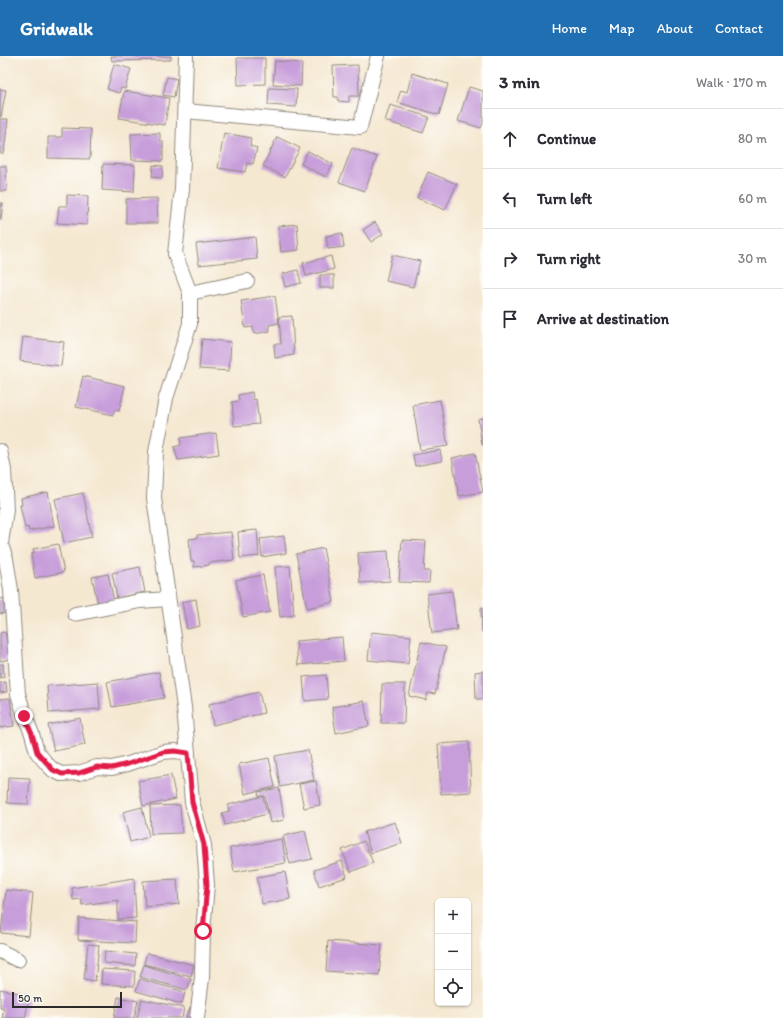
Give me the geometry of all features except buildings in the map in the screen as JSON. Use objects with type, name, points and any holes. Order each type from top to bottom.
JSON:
[{"type":"street","points":[[186,56],[182,189],[175,254],[190,293],[190,324],[166,398],[156,452],[154,498],[184,707],[192,802],[204,845],[207,885],[203,931],[202,978],[197,1018]]},
{"type":"street","points":[[185,111],[360,126],[378,56]]},
{"type":"street","points":[[190,293],[246,281]]},
{"type":"street","points":[[0,451],[4,470],[6,510],[0,542],[6,559],[11,590],[18,694],[37,752],[53,770],[62,774],[79,773],[97,767],[112,768],[163,752],[175,751],[188,753]]},
{"type":"street","points":[[75,614],[140,601],[168,599]]},
{"type":"street","points":[[0,951],[18,960]]},
{"type":"route","points":[[24,716],[32,734],[37,752],[53,770],[62,774],[79,773],[97,767],[112,768],[163,752],[175,751],[188,753],[192,802],[204,845],[207,885],[203,931]]}]
